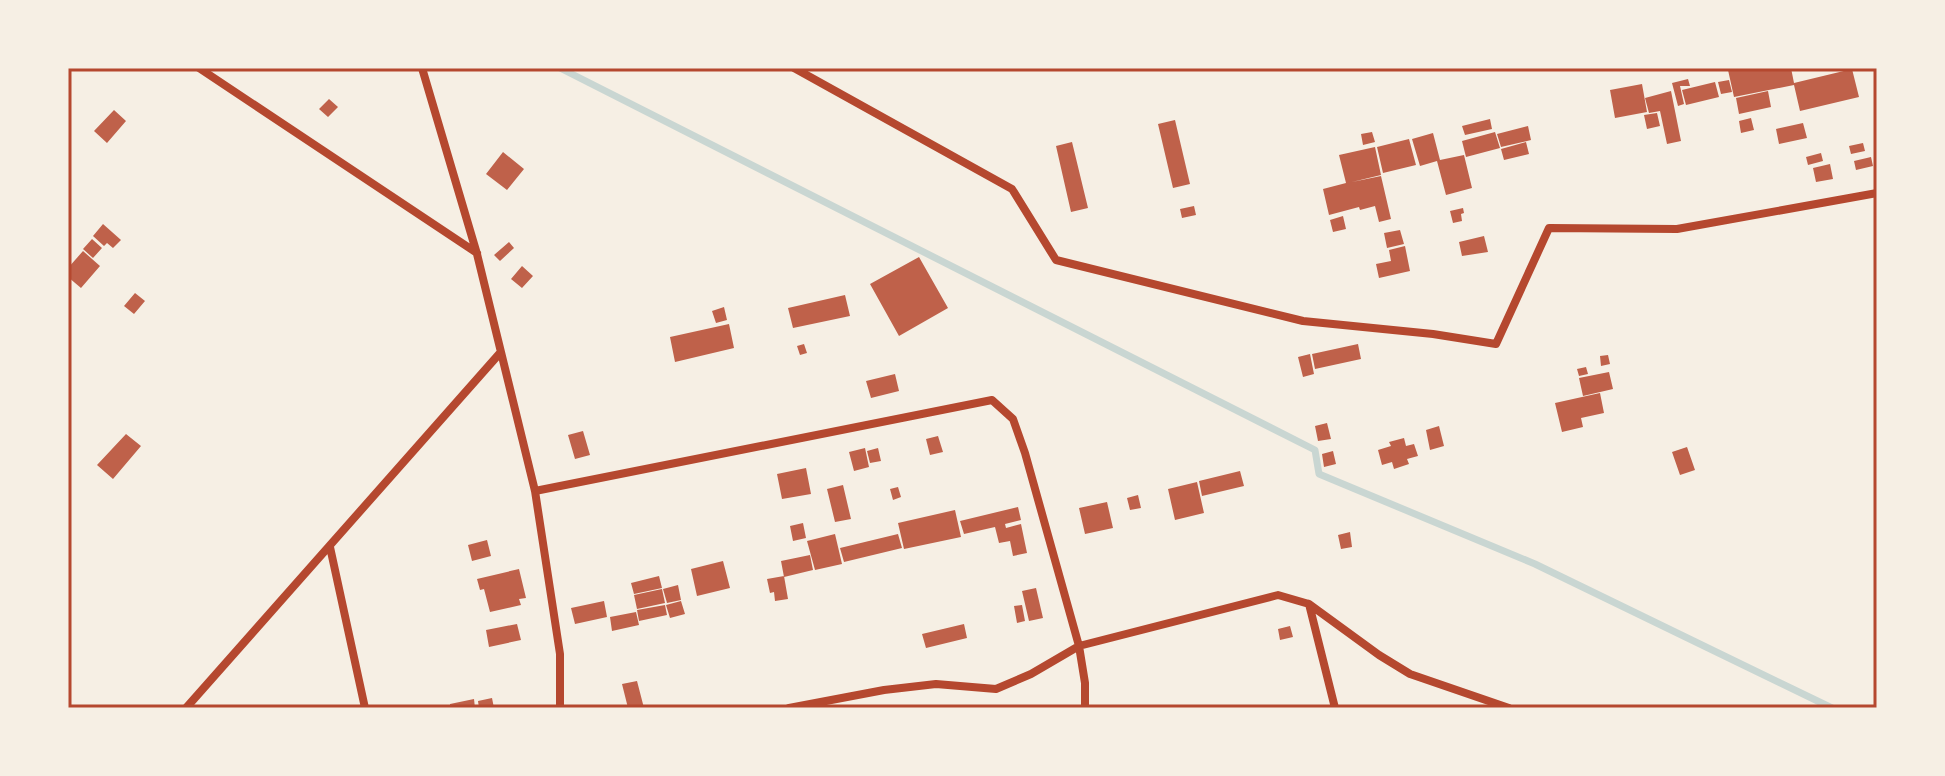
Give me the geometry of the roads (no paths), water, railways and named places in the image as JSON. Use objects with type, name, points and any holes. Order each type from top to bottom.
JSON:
[{"type":"street","points":[[199,68],[477,254]]},
{"type":"street","points":[[422,68],[477,254],[535,491],[560,654],[560,708]]},
{"type":"street","points":[[794,68],[1012,189],[1056,260],[1303,321],[1433,334],[1496,344],[1549,228],[1677,229],[1877,193]]},
{"type":"street","points":[[186,708],[500,353]]},
{"type":"street","points":[[535,491],[992,400],[1013,419],[1025,453],[1079,646],[1085,683],[1085,708]]},
{"type":"street","points":[[330,547],[365,708]]},
{"type":"street","points":[[789,708],[884,690],[936,684],[996,689],[1031,674],[1079,646],[1278,595],[1309,604],[1410,674],[1509,708]]},
{"type":"street","points":[[1309,604],[1335,708]]},
{"type":"waterway","points":[[560,68],[1315,450],[1319,474],[1535,564],[1832,708]]}]
